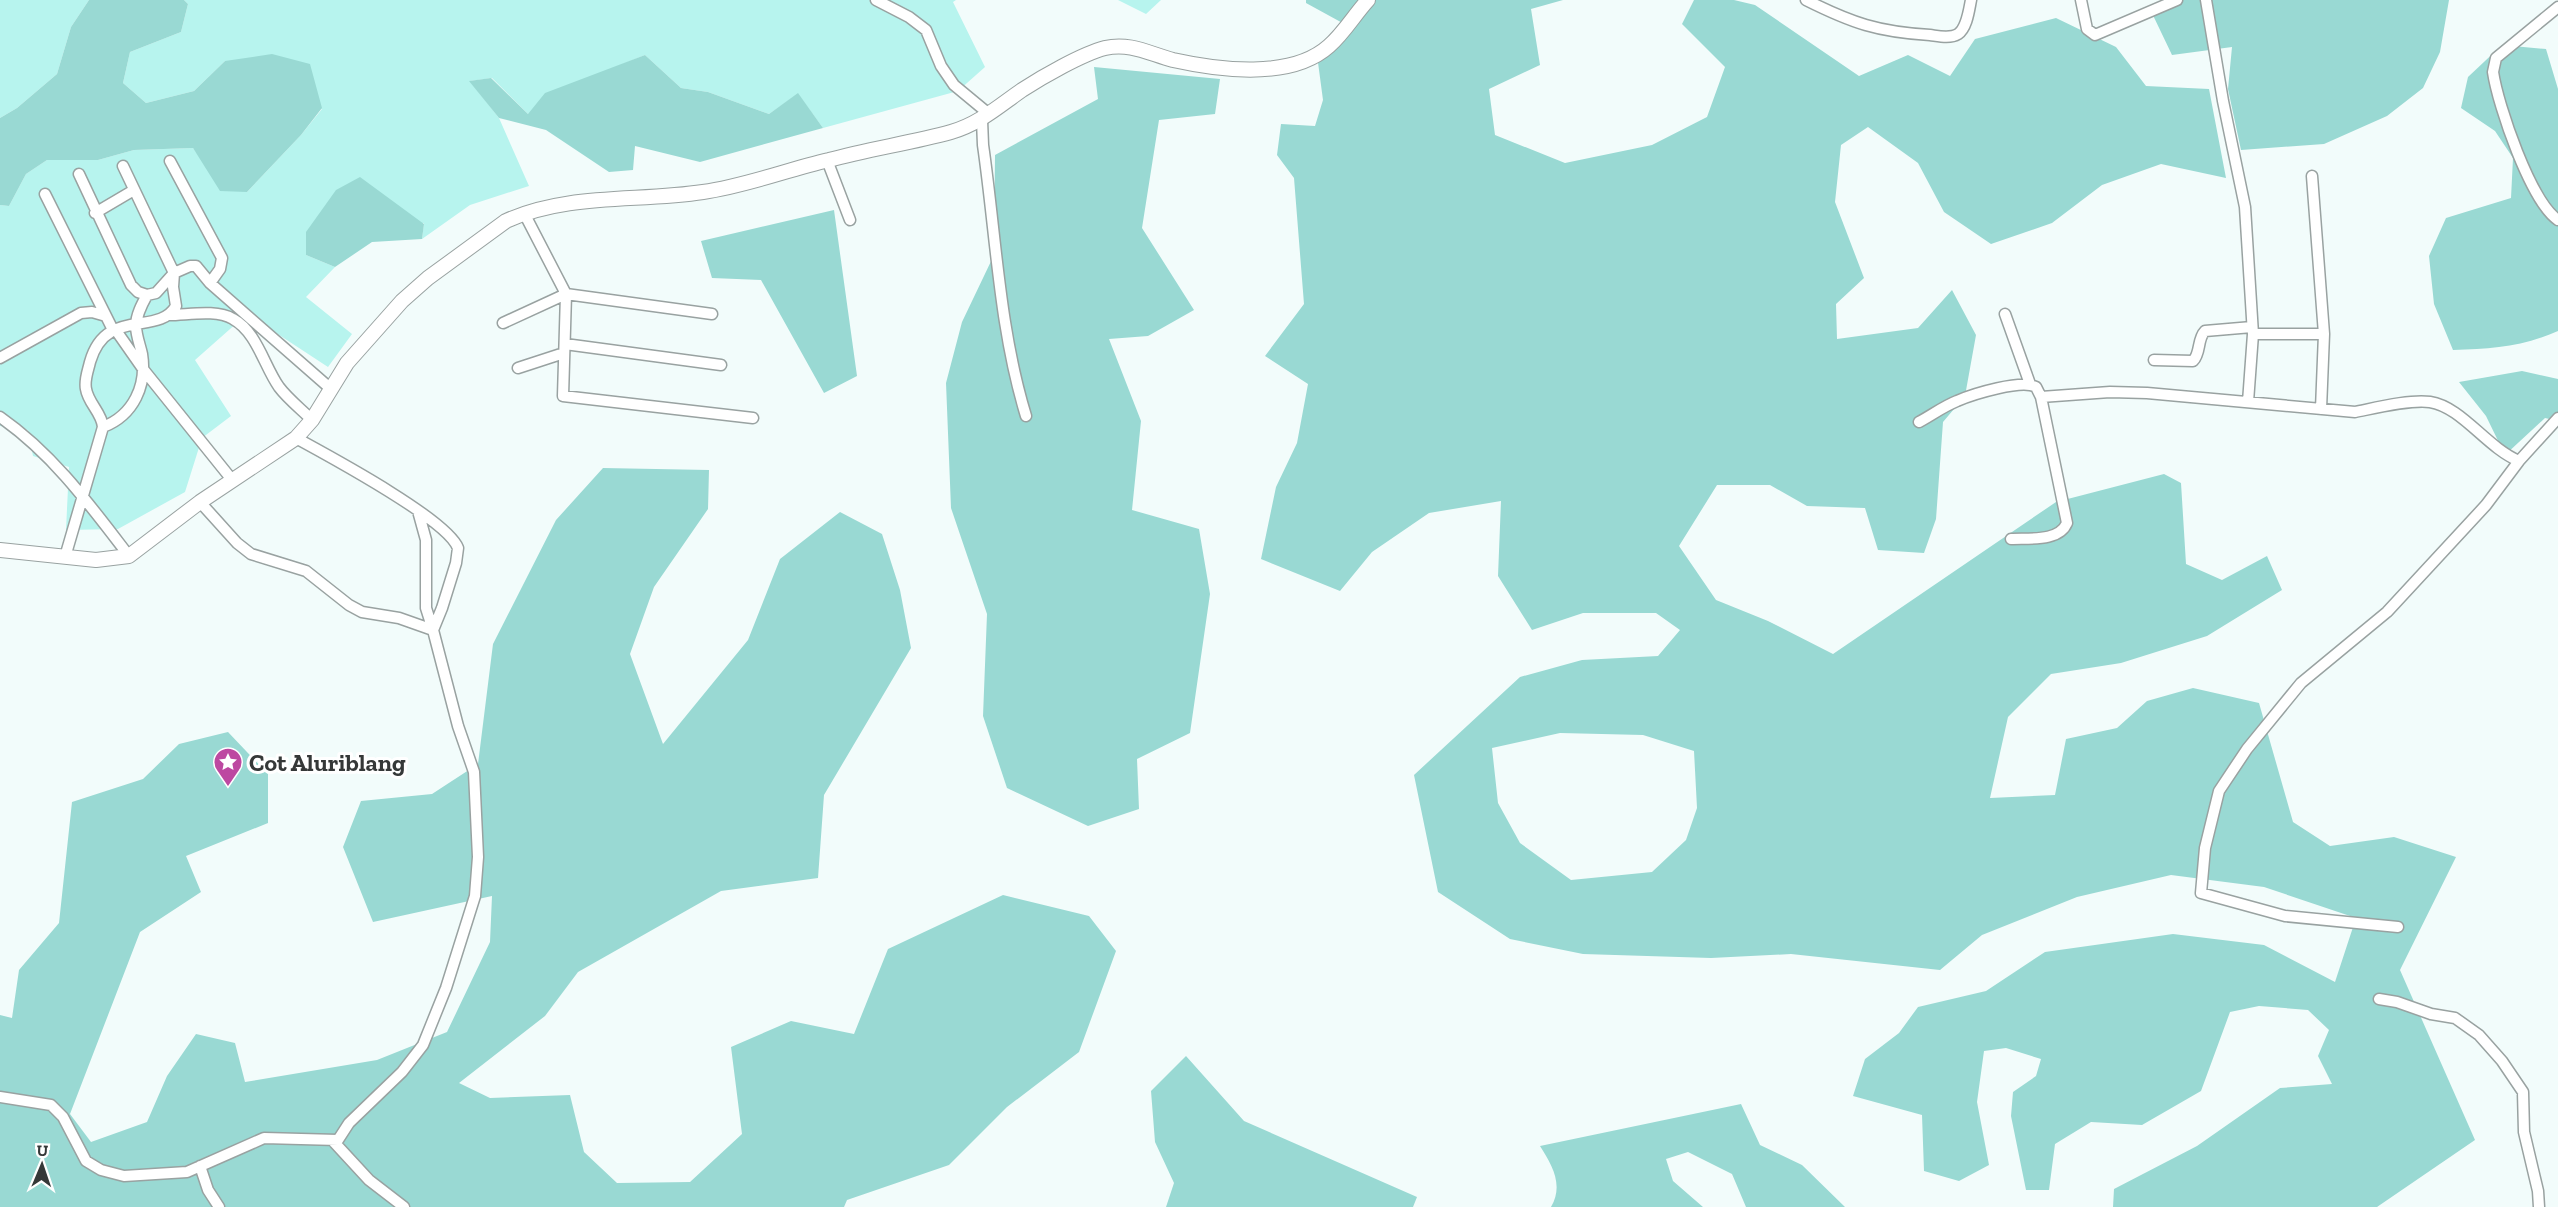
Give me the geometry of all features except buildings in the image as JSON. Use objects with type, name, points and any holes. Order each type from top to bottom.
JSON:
[{"type":"street","points":[[876,0],[909,17],[926,30],[941,66],[954,85],[986,117]]},
{"type":"street","points":[[0,550],[96,560],[129,556],[200,502],[296,438],[312,420],[347,363],[402,301],[428,278],[506,221],[524,213],[572,204],[701,193],[770,177],[828,160],[952,132],[986,117],[1051,73],[1105,48],[1140,48],[1171,59],[1238,69],[1295,65],[1329,47],[1368,0]]},
{"type":"street","points":[[1806,0],[1861,25],[1904,34],[1947,36],[1956,35],[1963,28],[1971,0]]},
{"type":"street","points":[[2081,0],[2087,29],[2095,34],[2177,0]]},
{"type":"street","points":[[2206,0],[2223,101],[2245,207],[2253,331],[2248,402]]},
{"type":"street","points":[[2558,7],[2496,58],[2493,72],[2524,169],[2549,214],[2558,220]]},
{"type":"street","points":[[986,117],[983,145],[1008,340],[1017,387],[1026,416]]},
{"type":"street","points":[[828,160],[850,220]]},
{"type":"street","points":[[170,161],[222,258],[220,269],[210,283]]},
{"type":"street","points":[[123,166],[174,273],[173,287],[177,306],[169,315]]},
{"type":"street","points":[[79,174],[95,213],[131,285],[138,292],[147,295],[161,289],[174,273],[190,266],[196,266],[210,283],[331,389]]},
{"type":"street","points":[[2312,176],[2324,334],[2321,409]]},
{"type":"street","points":[[95,213],[134,190]]},
{"type":"street","points":[[45,194],[114,330],[233,481]]},
{"type":"street","points":[[524,213],[566,294],[563,396],[753,418]]},
{"type":"street","points":[[503,323],[566,294],[712,314]]},
{"type":"street","points":[[103,427],[122,416],[136,399],[142,384],[143,369],[136,325],[147,295]]},
{"type":"street","points":[[0,358],[81,314],[92,312],[106,316]]},
{"type":"street","points":[[2005,314],[2030,384]]},
{"type":"street","points":[[65,557],[103,427],[86,389],[86,378],[98,342],[114,330],[169,315],[216,315],[232,318],[244,327],[279,386],[312,420]]},
{"type":"street","points":[[2154,360],[2193,362],[2197,357],[2200,337],[2205,331],[2324,334]]},
{"type":"street","points":[[518,368],[564,348],[721,365]]},
{"type":"street","points":[[1919,422],[1964,399],[1985,392],[2030,384],[2036,387],[2041,398],[2067,523],[2064,531],[2057,536],[2011,539]]},
{"type":"street","points":[[2041,398],[2126,392],[2355,412],[2389,405],[2429,402],[2457,414],[2493,447],[2519,461]]},
{"type":"street","points":[[0,417],[45,453],[82,495],[129,556]]},
{"type":"street","points":[[2398,927],[2285,916],[2201,892],[2205,848],[2219,791],[2247,749],[2301,683],[2387,612],[2486,505],[2519,461],[2558,418]]},
{"type":"street","points":[[296,438],[349,466],[418,511],[445,531],[458,548],[456,563],[433,630]]},
{"type":"street","points":[[200,502],[237,543],[251,554],[306,571],[349,605],[362,612],[399,618],[433,630]]},
{"type":"street","points":[[0,1097],[44,1103],[58,1110],[81,1155],[92,1166],[101,1170],[124,1176],[181,1173],[264,1138],[333,1142],[341,1139],[349,1123],[402,1072],[423,1045],[446,988],[475,896],[478,857],[474,772],[458,726],[450,687],[426,608],[426,540],[418,511]]},
{"type":"street","points":[[2379,999],[2397,1002],[2431,1014],[2455,1018],[2479,1035],[2502,1061],[2523,1092],[2524,1132],[2538,1191],[2539,1207]]},
{"type":"street","points":[[333,1142],[369,1180],[404,1207]]},
{"type":"street","points":[[200,1166],[208,1190],[219,1207]]},
{"type":"shaded area","points":[[0,0],[89,0],[71,27],[57,74],[17,108],[0,118]]},
{"type":"shaded area","points":[[89,0],[184,0],[188,4],[181,32],[130,52],[123,83],[146,103],[194,91],[225,61],[272,54],[310,64],[322,108],[301,135],[247,192],[220,191],[193,148],[134,150],[98,160],[47,160],[26,174],[9,206],[0,205],[0,118],[17,108],[57,74],[71,27]]},
{"type":"shaded area","points":[[184,0],[956,0],[953,2],[985,67],[958,91],[823,128],[798,94],[769,114],[708,92],[681,88],[645,55],[601,73],[528,114],[492,78],[470,81],[499,118],[529,186],[470,205],[422,239],[424,223],[306,255],[335,267],[306,297],[352,334],[328,367],[247,314],[195,360],[231,416],[202,438],[185,492],[118,529],[66,530],[69,467],[33,456],[28,430],[0,426],[0,205],[9,206],[26,174],[47,160],[98,160],[134,150],[193,148],[205,164],[247,192],[301,135],[322,109],[225,61],[194,91],[146,103],[123,83],[130,52],[181,32],[188,4]]},
{"type":"shaded area","points":[[1118,0],[1161,0],[1146,14]]},
{"type":"shaded area","points":[[1306,0],[1563,0],[1531,9],[1540,65],[1489,89],[1495,135],[1565,163],[1652,145],[1707,117],[1725,67],[1682,24],[1694,0],[1734,0],[1755,5],[1859,76],[1908,55],[1950,76],[1975,39],[2056,18],[2116,47],[2146,86],[2209,89],[2226,178],[2161,164],[2102,185],[2052,223],[1991,244],[1944,212],[1918,163],[1868,127],[1841,145],[1835,202],[1864,278],[1836,304],[1837,339],[1918,328],[1952,290],[1976,335],[1965,396],[1943,422],[1936,519],[1924,553],[1878,550],[1865,508],[1807,506],[1770,485],[1717,485],[1679,546],[1716,600],[1768,621],[1833,654],[2056,502],[2164,474],[2181,483],[2186,564],[2222,580],[2267,556],[2282,590],[2207,636],[2121,663],[2051,674],[2008,717],[1990,798],[2055,795],[2066,739],[2117,728],[2147,701],[2193,688],[2259,703],[2293,822],[2330,846],[2394,837],[2456,857],[2400,970],[2475,1140],[2377,1207],[2113,1207],[2114,1189],[2197,1146],[2280,1088],[2332,1084],[2318,1056],[2329,1030],[2308,1010],[2259,1006],[2230,1012],[2201,1091],[2142,1125],[2091,1122],[2055,1144],[2049,1190],[2026,1190],[2011,1116],[2013,1092],[2036,1076],[2041,1059],[2006,1048],[1984,1051],[1977,1102],[1989,1165],[1959,1181],[1924,1171],[1922,1115],[1853,1096],[1865,1059],[1899,1033],[1918,1007],[1986,991],[2045,952],[2173,934],[2264,945],[2335,982],[2356,918],[2264,887],[2171,875],[2077,897],[1982,935],[1940,970],[1791,954],[1711,958],[1583,954],[1510,939],[1438,892],[1414,775],[1520,677],[1582,660],[1658,656],[1680,630],[1656,613],[1583,613],[1532,630],[1498,576],[1501,501],[1429,513],[1372,552],[1340,591],[1261,559],[1276,487],[1297,443],[1308,384],[1265,356],[1304,304],[1294,178],[1277,155],[1281,124],[1315,126],[1323,100],[1317,55],[1348,26],[1306,3]],"holes":[[[1560,733],[1643,735],[1694,751],[1697,808],[1686,840],[1652,872],[1571,880],[1520,843],[1498,803],[1492,748]]]},
{"type":"shaded area","points":[[2168,0],[2449,0],[2440,52],[2423,88],[2387,116],[2324,144],[2241,150],[2228,89],[2232,47],[2172,55],[2150,9]]},
{"type":"shaded area","points":[[2502,45],[2546,49],[2558,89],[2558,331],[2532,341],[2507,346],[2453,350],[2434,304],[2429,256],[2446,218],[2511,198],[2513,158],[2495,131],[2461,108],[2468,77]]},
{"type":"shaded area","points":[[645,55],[681,88],[708,92],[769,114],[798,93],[823,128],[700,162],[635,146],[633,170],[609,172],[546,130],[499,118],[469,81],[491,78],[528,114],[545,93]]},
{"type":"shaded area","points":[[1094,67],[1220,79],[1215,114],[1159,120],[1142,228],[1194,310],[1148,336],[1109,339],[1141,421],[1132,510],[1199,529],[1210,594],[1190,733],[1137,759],[1139,809],[1088,826],[1007,788],[983,716],[987,614],[951,508],[946,383],[962,322],[994,255],[995,155],[1098,99]]},
{"type":"shaded area","points":[[360,177],[424,224],[422,239],[372,242],[335,267],[306,255],[306,232],[336,190]]},
{"type":"shaded area","points":[[834,210],[857,376],[824,393],[761,280],[712,278],[701,241]]},
{"type":"shaded area","points":[[2522,371],[2558,379],[2558,421],[2545,418],[2505,455],[2486,416],[2459,382]]},
{"type":"shaded area","points":[[603,468],[709,470],[708,509],[654,587],[630,654],[663,744],[748,640],[780,559],[840,512],[882,534],[900,590],[911,648],[824,795],[818,878],[721,891],[578,972],[545,1016],[459,1083],[490,1098],[570,1095],[584,1152],[617,1183],[690,1182],[742,1134],[731,1047],[791,1021],[854,1034],[888,949],[1003,895],[1089,916],[1116,951],[1079,1052],[1007,1107],[949,1165],[847,1200],[844,1207],[0,1207],[0,1015],[12,1018],[19,970],[59,923],[72,802],[143,779],[179,744],[228,732],[268,774],[268,823],[186,856],[201,892],[140,932],[70,1114],[91,1142],[147,1122],[167,1076],[196,1034],[235,1043],[245,1082],[377,1060],[447,1032],[490,942],[492,896],[373,922],[343,847],[361,801],[432,794],[478,764],[493,644],[556,520]]},
{"type":"shaded area","points":[[1186,1056],[1244,1121],[1417,1197],[1413,1207],[1166,1207],[1174,1183],[1155,1142],[1151,1091]]},
{"type":"shaded area","points":[[1741,1104],[1760,1145],[1802,1165],[1845,1207],[1746,1207],[1732,1174],[1688,1152],[1666,1159],[1673,1181],[1703,1207],[1551,1207],[1556,1191],[1555,1175],[1540,1146]]},
{"type":"place","name":"Cot Aluriblang","points":[[228,788]]}]
